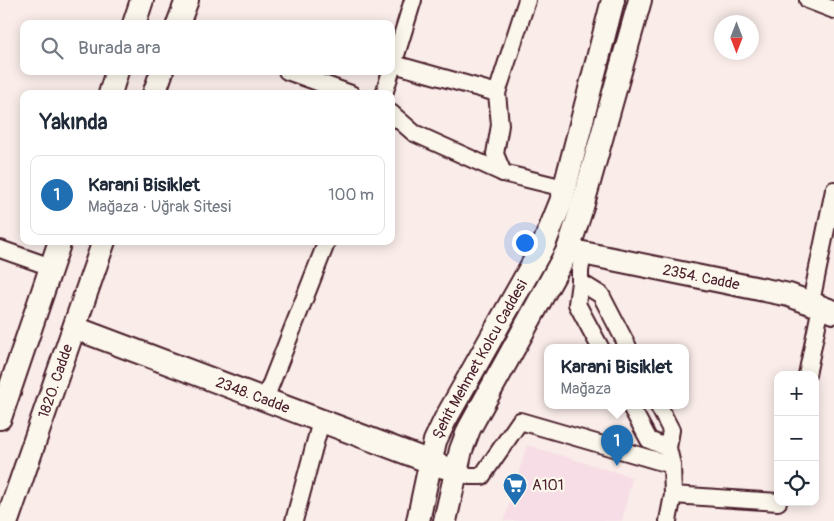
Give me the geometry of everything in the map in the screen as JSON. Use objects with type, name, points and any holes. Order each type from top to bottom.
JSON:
[{"type":"street","points":[[135,20],[142,0]]},
{"type":"street","points":[[180,20],[187,0]]},
{"type":"street","points":[[395,61],[413,0]]},
{"type":"street","points":[[503,173],[495,154],[500,125],[497,93],[527,0]]},
{"type":"street","name":"Şehit Mehmet Kolcu Caddesi","points":[[418,521],[435,441],[444,420],[544,244],[556,216],[612,0]]},
{"type":"street","name":"Şehit Mehmet Kolcu Caddesi","points":[[445,521],[460,450],[469,429],[576,251],[582,207],[640,0]]},
{"type":"street","points":[[808,0],[834,10]]},
{"type":"street","points":[[395,64],[497,93]]},
{"type":"street","points":[[111,90],[116,75]]},
{"type":"street","points":[[155,90],[161,75]]},
{"type":"street","points":[[298,75],[340,90]]},
{"type":"street","points":[[385,90],[390,75]]},
{"type":"street","points":[[395,116],[414,133],[503,173],[564,188]]},
{"type":"street","points":[[808,371],[822,306],[834,190]]},
{"type":"street","points":[[0,418],[59,245]]},
{"type":"street","name":"1820. Cadde","points":[[7,521],[103,245]]},
{"type":"street","points":[[265,399],[325,245]]},
{"type":"street","points":[[0,249],[51,267]]},
{"type":"street","points":[[576,251],[580,271],[577,304],[598,344]]},
{"type":"street","name":"2354. Cadde","points":[[576,251],[789,295],[822,306]]},
{"type":"street","points":[[580,282],[601,295],[626,344]]},
{"type":"street","name":"2348. Cadde","points":[[75,328],[455,471]]},
{"type":"street","points":[[632,409],[649,440],[668,448]]},
{"type":"street","points":[[660,409],[671,430],[668,448],[672,465],[673,495],[668,521]]},
{"type":"street","points":[[294,521],[321,421]]},
{"type":"street","points":[[455,471],[470,476],[482,476],[520,421],[672,465]]},
{"type":"street","points":[[673,495],[774,502]]},
{"type":"shaded area","points":[[527,445],[632,477],[622,521],[504,521]]},
{"type":"place","name":"Karani Bisiklet","points":[[617,466]]},
{"type":"place","name":"A101","points":[[515,506]]}]
